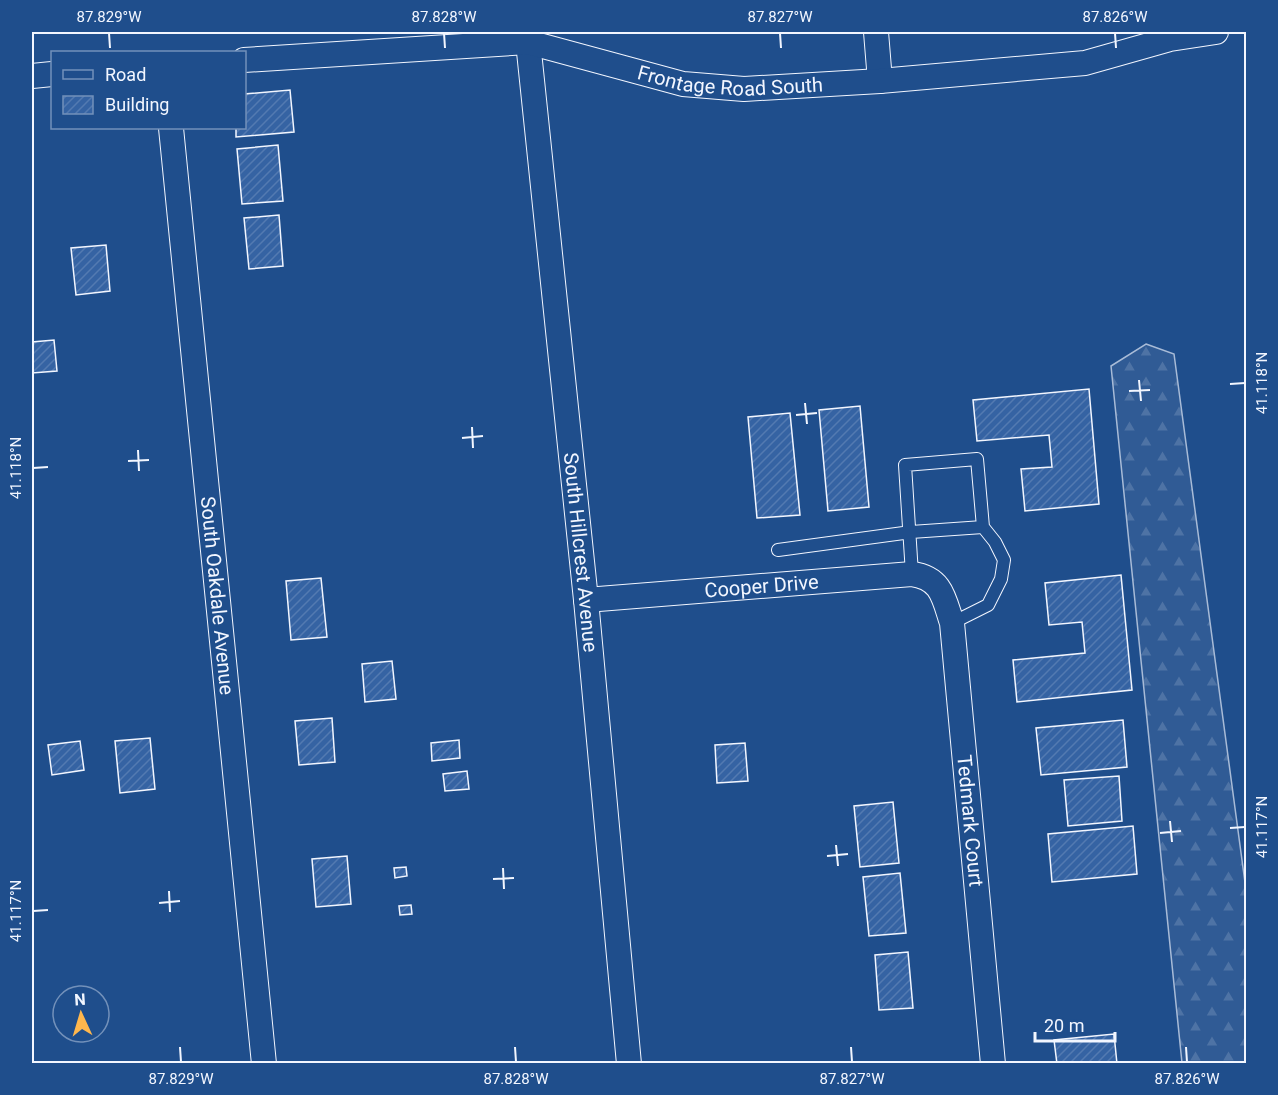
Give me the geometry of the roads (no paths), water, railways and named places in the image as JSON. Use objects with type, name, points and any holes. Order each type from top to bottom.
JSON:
[{"type":"street","points":[[876,32],[880,81]]},
{"type":"street","name":"Frontage Road South","points":[[246,60],[528,42],[682,84],[744,89],[880,81],[1084,63],[1170,39],[1216,32]]},
{"type":"street","name":"South Hillcrest Avenue","points":[[528,42],[586,600],[629,1064]]},
{"type":"street","points":[[32,76],[51,74]]},
{"type":"street","name":"South Oakdale Avenue","points":[[171,129],[264,1064]]},
{"type":"street","name":"Cooper Drive","points":[[586,600],[922,578]]},
{"type":"street","name":"Tedmark Court","points":[[922,578],[942,590],[952,623],[993,1064]]},
{"type":"lane","points":[[922,578],[911,532],[905,465],[977,459],[983,526],[995,542],[1004,560],[1001,579],[988,605],[952,623]]},
{"type":"lane","points":[[778,550],[911,532],[983,526]]}]
